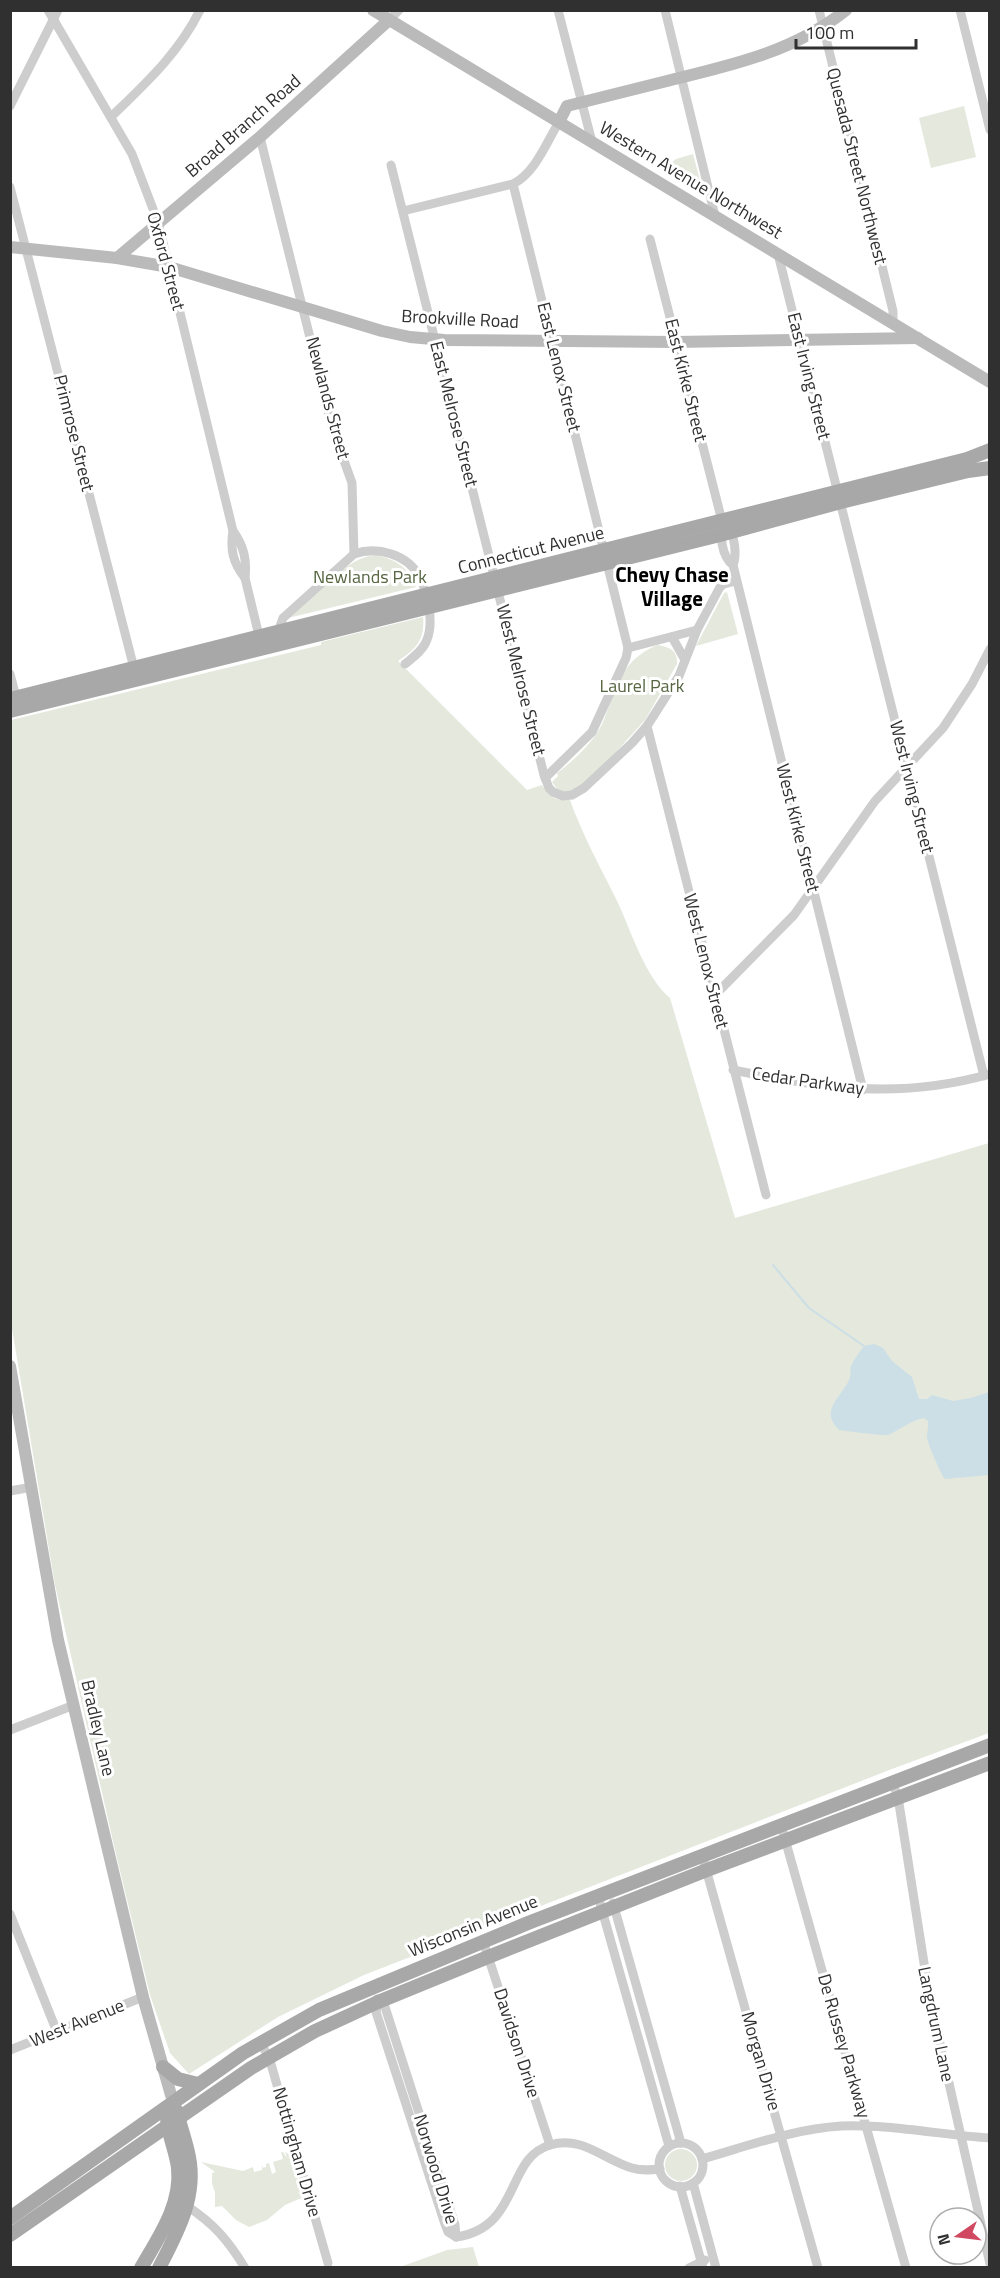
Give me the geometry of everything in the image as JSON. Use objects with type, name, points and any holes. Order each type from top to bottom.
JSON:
[{"type":"main road","name":"Western Avenue Northwest","points":[[373,10],[990,382]]},
{"type":"main road","points":[[559,122],[567,106],[758,58],[798,41],[823,27],[846,10]]},
{"type":"main road","name":"Broad Branch Road","points":[[117,258],[260,137],[389,20]]},
{"type":"main road","name":"Brookville Road","points":[[10,247],[117,258],[168,267],[382,331],[435,339],[676,342],[918,338]]},
{"type":"main road","name":"Connecticut Avenue","points":[[14,704],[496,583],[725,529],[972,458],[990,450]]},
{"type":"main road","name":"Connecticut Avenue","points":[[839,497],[990,468]]},
{"type":"main road","name":"Connecticut Avenue","points":[[260,643],[278,632],[427,601]]},
{"type":"main road","name":"Bradley Lane","points":[[10,1366],[51,1606],[143,1997],[170,2101]]},
{"type":"main road","name":"Wisconsin Avenue","points":[[12,2212],[170,2101],[261,2042],[310,2014],[483,1941],[990,1745]]},
{"type":"main road","name":"Wisconsin Avenue","points":[[10,2235],[269,2056],[315,2031],[378,2002],[707,1870],[990,1763]]},
{"type":"main road","points":[[163,2067],[177,2078],[198,2084]]},
{"type":"main road","points":[[141,2268],[175,2202],[178,2186],[170,2101]]},
{"type":"main road","points":[[159,2268],[176,2235],[190,2191],[190,2163],[173,2121]]},
{"type":"street","name":"Oxford Street","points":[[48,10],[56,15],[135,160],[158,222],[233,531],[231,551],[234,561],[245,578],[260,643]]},
{"type":"street","points":[[111,117],[178,47],[200,10]]},
{"type":"street","points":[[389,20],[399,10]]},
{"type":"street","points":[[558,10],[592,142]]},
{"type":"street","points":[[664,10],[715,216]]},
{"type":"street","name":"Quesada Street Northwest","points":[[819,10],[893,311],[893,323]]},
{"type":"street","points":[[960,10],[990,130]]},
{"type":"street","points":[[10,106],[56,15]]},
{"type":"street","points":[[403,211],[513,184],[526,176],[559,122]]},
{"type":"street","name":"Newlands Street","points":[[260,137],[333,430],[352,483],[354,554]]},
{"type":"street","name":"East Melrose Street","points":[[391,165],[496,583]]},
{"type":"street","name":"East Lenox Street","points":[[513,184],[605,557]]},
{"type":"street","name":"Primrose Street","points":[[10,187],[135,674]]},
{"type":"street","name":"East Kirke Street","points":[[650,238],[725,529]]},
{"type":"street","name":"East Irving Street","points":[[778,254],[839,497]]},
{"type":"street","name":"West Irving Street","points":[[839,497],[906,766],[987,1075]]},
{"type":"street","name":"West Kirke Street","points":[[725,529],[728,561],[733,565],[863,1090]]},
{"type":"street","points":[[278,632],[283,618],[354,554],[375,550],[403,559],[419,576],[427,601],[430,626],[426,642],[405,664]]},
{"type":"street","points":[[605,557],[628,648],[626,658],[592,732],[545,778],[553,792],[563,796],[572,795],[584,788],[610,765],[647,726],[679,676],[697,630],[722,585],[736,580]]},
{"type":"street","name":"West Melrose Street","points":[[496,583],[545,778]]},
{"type":"street","points":[[628,648],[697,630]]},
{"type":"street","points":[[672,637],[685,660]]},
{"type":"street","points":[[715,995],[782,929],[857,824],[906,766],[943,728],[972,684],[990,649]]},
{"type":"street","points":[[10,674],[14,704]]},
{"type":"street","name":"West Lenox Street","points":[[647,726],[766,1196]]},
{"type":"street","name":"Cedar Parkway","points":[[733,1070],[808,1084],[863,1090],[915,1089],[987,1075]]},
{"type":"street","points":[[10,1491],[32,1487]]},
{"type":"street","points":[[10,1730],[74,1705]]},
{"type":"street","name":"Langdrum Lane","points":[[892,1782],[898,1797],[928,1995],[990,2264]]},
{"type":"street","name":"De Russey Parkway","points":[[781,1825],[906,2268]]},
{"type":"street","name":"Morgan Drive","points":[[702,1855],[818,2268]]},
{"type":"street","points":[[604,1894],[669,2146]]},
{"type":"street","points":[[608,1910],[650,2029],[681,2143]]},
{"type":"street","points":[[10,1914],[57,2032]]},
{"type":"street","name":"Davidson Drive","points":[[483,1941],[550,2145]]},
{"type":"street","name":"Norwood Drive","points":[[373,1987],[378,2002],[376,2012],[444,2224],[448,2232],[456,2237]]},
{"type":"street","name":"West Avenue","points":[[10,2050],[143,1997]]},
{"type":"street","name":"Norwood Drive","points":[[378,2002],[385,2007],[455,2225],[456,2237]]},
{"type":"street","points":[[638,2032],[650,2029]]},
{"type":"street","name":"Nottingham Drive","points":[[261,2042],[269,2056],[328,2263]]},
{"type":"street","points":[[399,2086],[409,2082]]},
{"type":"street","points":[[702,2159],[782,2136],[825,2128],[866,2127],[990,2138]]},
{"type":"street","points":[[681,2143],[692,2146],[702,2159],[700,2174],[693,2183],[680,2186],[667,2182],[660,2169],[662,2155],[669,2146],[681,2143]]},
{"type":"street","points":[[456,2237],[475,2233],[497,2216],[508,2201],[525,2164],[541,2149],[550,2145],[577,2144],[590,2147],[630,2168],[660,2169]]},
{"type":"street","points":[[423,2157],[432,2154]]},
{"type":"street","points":[[693,2183],[716,2268]]},
{"type":"street","points":[[680,2186],[702,2265]]},
{"type":"street","points":[[187,2206],[210,2222],[222,2234],[245,2268]]},
{"type":"street","points":[[12,2212],[23,2226]]},
{"type":"street","points":[[689,2268],[702,2265],[712,2255]]},
{"type":"green space","points":[[964,106],[976,157],[931,168],[919,118]]},
{"type":"green space","points":[[693,154],[704,195],[663,170],[676,159]]},
{"type":"green space","name":"Newlands Park","points":[[376,555],[401,565],[416,587],[288,618],[342,570],[365,557]]},
{"type":"green space","points":[[727,592],[738,634],[696,646],[724,593]]},
{"type":"green space","points":[[423,617],[421,638],[410,652],[398,661],[527,790],[542,785],[553,797],[570,800],[640,955],[654,979],[670,998],[735,1218],[989,1143],[989,1733],[364,1975],[278,2017],[189,2074],[170,2053],[150,1995],[115,1850],[55,1585],[11,1323],[11,720],[321,645],[321,642]]},
{"type":"green space","name":"Laurel Park","points":[[657,645],[672,650],[676,655],[677,664],[645,720],[581,787],[561,794],[552,782],[558,776],[557,773],[577,757],[595,736],[627,667]]},
{"type":"green space","points":[[681,2149],[693,2153],[697,2165],[693,2177],[681,2181],[669,2177],[665,2165],[669,2153]]},
{"type":"green space","points":[[285,2151],[291,2157],[306,2196],[285,2205],[267,2220],[249,2227],[236,2220],[222,2206],[215,2207],[212,2173],[215,2172],[201,2162],[243,2171],[253,2167],[254,2172],[262,2170],[262,2165],[263,2168],[269,2163],[272,2174],[276,2172],[273,2162],[283,2159],[281,2152],[287,2158]]},
{"type":"green space","points":[[473,2247],[479,2267],[400,2267],[447,2250]]},
{"type":"shaded area","points":[[874,1344],[883,1348],[892,1361],[912,1377],[919,1399],[927,1399],[932,1395],[953,1401],[989,1392],[989,1475],[945,1479],[929,1445],[928,1421],[924,1418],[888,1435],[839,1430],[833,1423],[831,1410],[849,1380],[855,1358],[864,1346]]},
{"type":"waterway","points":[[773,1265],[809,1308],[864,1346]]},
{"type":"district","name":"Chevy Chase Village","points":[[672,587]]}]
